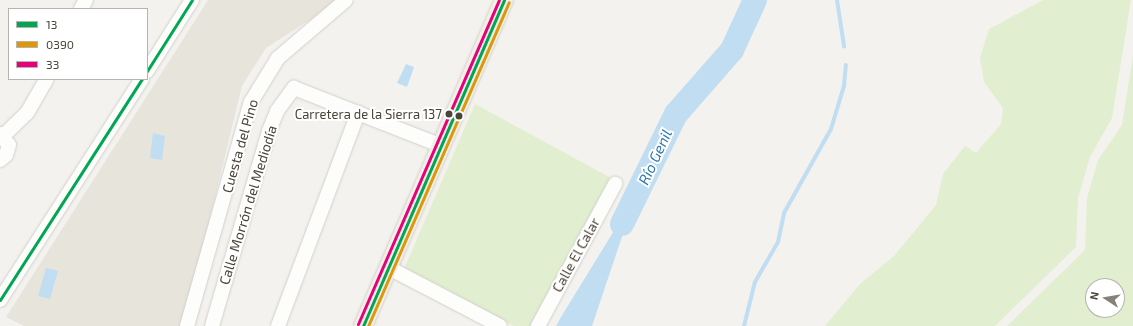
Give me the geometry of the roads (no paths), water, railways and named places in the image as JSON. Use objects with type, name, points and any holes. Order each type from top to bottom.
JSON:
[{"type":"main road","points":[[474,71],[492,0]]},
{"type":"main road","points":[[363,326],[504,0]]},
{"type":"street","points":[[148,69],[192,0]]},
{"type":"street","name":"Cuesta del Pino","points":[[187,326],[251,102],[278,58],[346,0]]},
{"type":"street","points":[[0,160],[8,151],[2,135],[27,113],[46,80]]},
{"type":"street","points":[[3,295],[141,80]]},
{"type":"street","name":"Calle Morrón del Mediodía","points":[[212,326],[269,131],[277,111],[294,88],[358,113]]},
{"type":"street","points":[[278,326],[358,113],[442,146]]},
{"type":"street","name":"Calle El Calar","points":[[538,326],[615,184]]},
{"type":"street","points":[[389,268],[500,326]]},
{"type":"water","points":[[406,64],[414,67],[407,87],[397,83]]},
{"type":"water","points":[[153,133],[165,136],[162,160],[150,158]]},
{"type":"water","points":[[636,195],[592,326],[556,326],[561,317]]},
{"type":"water","points":[[46,268],[58,271],[50,299],[38,296]]},
{"type":"waterway","name":"Río Genil","points":[[622,224],[676,114],[732,50],[755,0]]},
{"type":"waterway","points":[[837,0],[844,46]]},
{"type":"waterway","points":[[744,326],[755,282],[778,242],[784,213],[831,129],[844,86],[846,65]]},
{"type":"place","name":"Carretera de la Sierra 137","points":[[449,114]]}]
